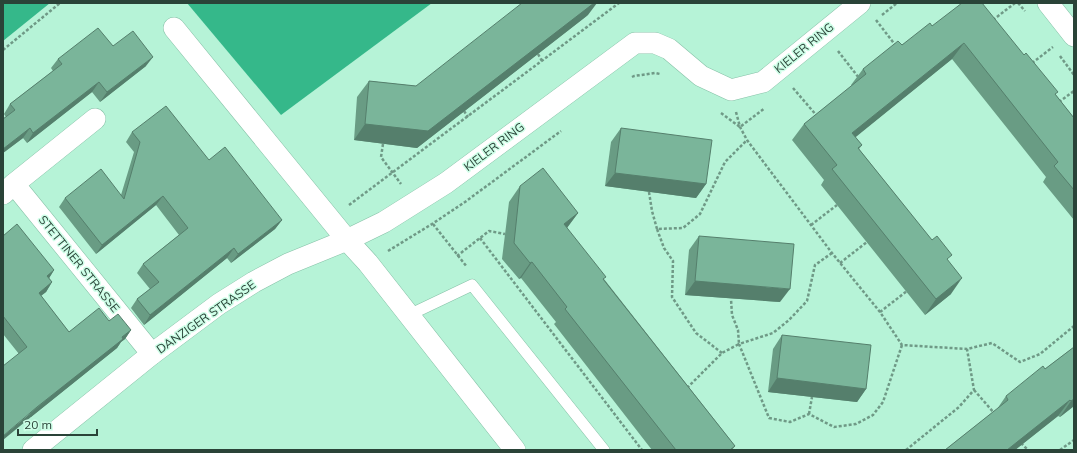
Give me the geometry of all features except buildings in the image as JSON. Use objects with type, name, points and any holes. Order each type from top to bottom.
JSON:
[{"type":"street","name":"KIELER RING","points":[[347,240],[384,222],[446,183],[635,43],[655,43],[669,49],[701,76],[731,90],[763,82],[860,3]]},
{"type":"street","points":[[1048,3],[1074,36]]},
{"type":"street","points":[[174,28],[330,220],[368,263],[514,450]]},
{"type":"street","points":[[9,189],[95,119]]},
{"type":"street","name":"STETTINER STRASSE","points":[[9,189],[152,354]]},
{"type":"street","name":"DANZIGER STRASSE","points":[[33,450],[152,354],[219,304],[254,282],[288,264],[347,240]]},
{"type":"lane","points":[[409,315],[472,285],[604,450]]},
{"type":"path","points":[[3,50],[60,3]]},
{"type":"path","points":[[330,220],[619,3]]},
{"type":"path","points":[[992,21],[1015,3]]},
{"type":"path","points":[[876,20],[898,47]]},
{"type":"path","points":[[1030,65],[1053,47]]},
{"type":"path","points":[[837,50],[860,78]]},
{"type":"path","points":[[538,54],[542,60]]},
{"type":"path","points":[[628,80],[634,76],[655,73],[662,75]]},
{"type":"path","points":[[792,86],[819,118]]},
{"type":"path","points":[[731,90],[740,127],[747,140],[832,253],[880,312],[902,345]]},
{"type":"path","points":[[1057,104],[1074,90]]},
{"type":"path","points":[[717,110],[740,127]]},
{"type":"path","points":[[464,111],[468,117]]},
{"type":"path","points":[[368,263],[465,202],[565,127]]},
{"type":"path","points":[[657,229],[683,228],[700,214],[725,162],[747,140]]},
{"type":"path","points":[[649,192],[657,229],[664,248],[673,261],[672,297],[696,333],[722,353]]},
{"type":"path","points":[[811,225],[837,205]]},
{"type":"path","points":[[457,256],[489,231],[505,234]]},
{"type":"path","points":[[480,238],[642,450]]},
{"type":"path","points":[[840,263],[867,242]]},
{"type":"path","points":[[684,391],[722,353],[739,344],[773,333],[789,320],[807,301],[816,265],[832,253]]},
{"type":"path","points":[[880,312],[906,292]]},
{"type":"path","points":[[731,299],[732,315],[738,330],[739,344],[769,418],[790,422],[809,414]]},
{"type":"path","points":[[902,345],[967,348],[992,343],[1020,362],[1040,354],[1074,326]]},
{"type":"path","points":[[809,414],[834,427],[856,424],[873,415],[883,402],[902,345]]},
{"type":"path","points":[[967,348],[974,390],[998,418]]},
{"type":"path","points":[[906,450],[959,407],[974,390]]},
{"type":"path","points":[[809,414],[812,397]]},
{"type":"path","points":[[1018,439],[1028,450]]},
{"type":"path","points":[[1060,450],[1074,440]]},
{"type":"green space","points":[[3,3],[50,3],[3,41]]},
{"type":"green space","points":[[187,3],[432,3],[281,115]]}]
